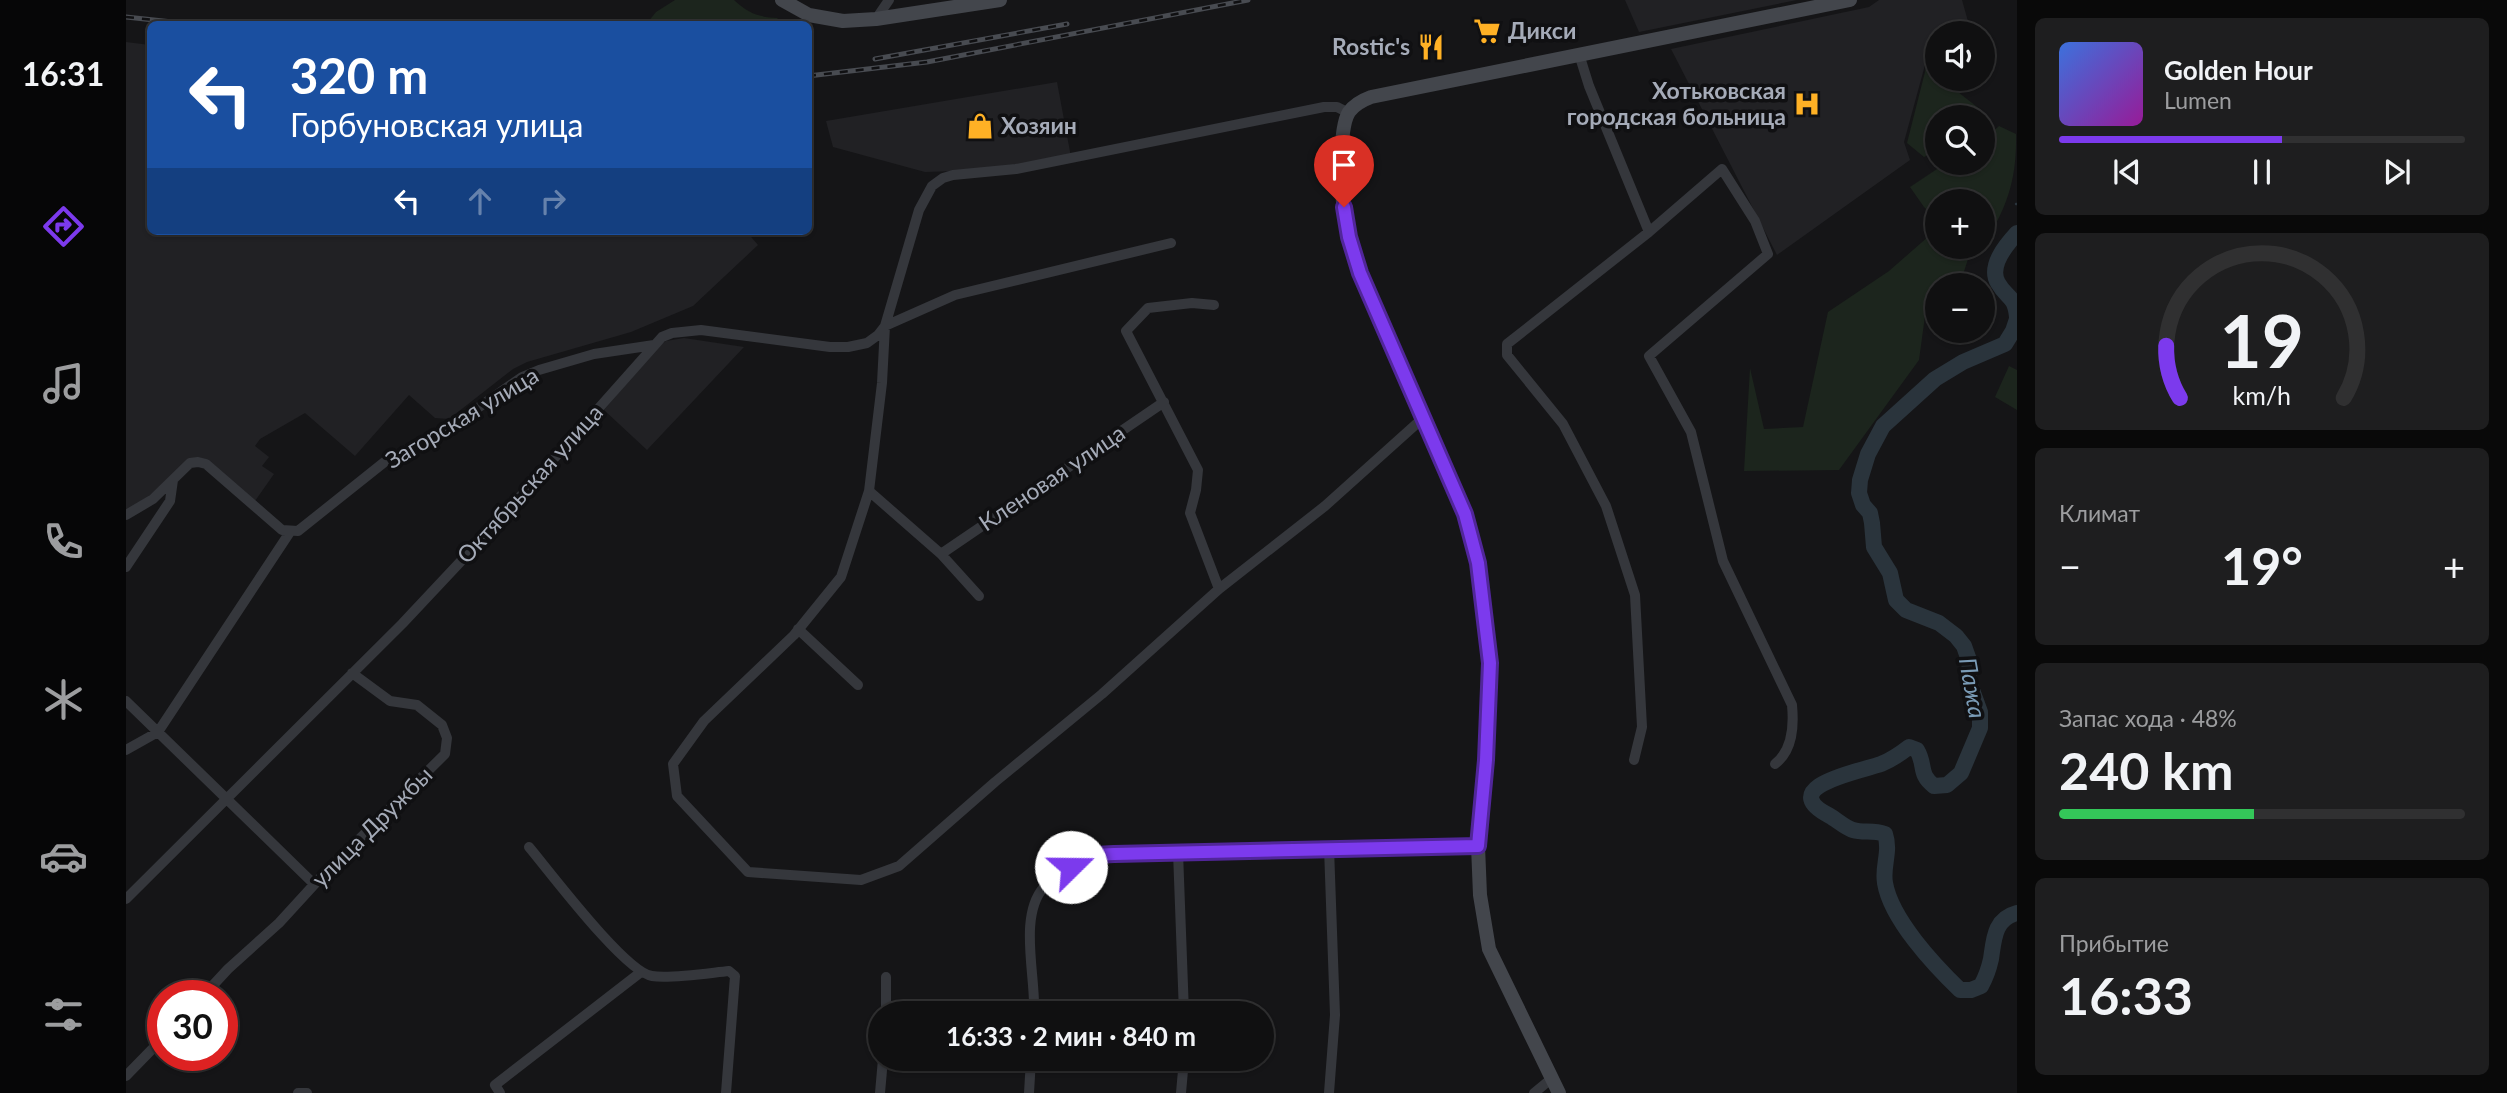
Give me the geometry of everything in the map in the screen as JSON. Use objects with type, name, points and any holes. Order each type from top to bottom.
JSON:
[{"type":"main road","points":[[782,0],[809,15],[823,19],[876,19],[1000,0]]},
{"type":"main road","points":[[1559,1093],[1489,949],[1480,895],[1478,846],[1486,760],[1490,663],[1478,563],[1465,514],[1360,273],[1349,237],[1344,207],[1344,130],[1349,113],[1359,103],[1371,97],[1850,0]]},
{"type":"street","points":[[876,19],[888,0]]},
{"type":"street","points":[[1579,54],[1589,86],[1648,232]]},
{"type":"street","points":[[1349,113],[1338,107],[1324,107],[1016,169],[953,175],[932,186],[917,216],[885,326],[883,383],[869,491],[841,577],[798,629],[697,731],[673,764],[677,796],[748,872],[861,880],[899,866],[1102,694],[1219,589],[1325,506],[1423,418]]},
{"type":"street","points":[[1634,760],[1642,727],[1635,595],[1606,506],[1563,424],[1507,355],[1507,344],[1648,232],[1722,169],[1755,221],[1768,254],[1649,356],[1691,432],[1723,561],[1792,705],[1794,728],[1782,758],[1775,764]]},
{"type":"street","name":"Октябрьская улица","points":[[126,899],[402,624],[495,526],[662,337],[672,332],[701,330],[830,347],[858,346],[874,339],[885,326],[955,295],[1171,243]]},
{"type":"street","points":[[1214,304],[1192,303],[1148,308],[1126,331],[1198,470],[1190,513],[1219,589]]},
{"type":"street","name":"Загорская улица","points":[[126,750],[158,732],[290,532],[298,531],[387,460],[446,431],[522,377],[594,354],[653,345]]},
{"type":"street","name":"Кленовая улица","points":[[941,554],[1164,402]]},
{"type":"street","points":[[126,515],[139,510],[153,499],[190,463],[206,464],[282,530],[290,532]]},
{"type":"street","points":[[126,566],[170,501],[173,480]]},
{"type":"street","points":[[869,491],[941,554],[979,596]]},
{"type":"street","points":[[798,629],[858,685]]},
{"type":"street","name":"улица Дружбы","points":[[217,980],[279,923],[314,884],[445,754],[447,738],[442,725],[417,705],[390,701],[352,673]]},
{"type":"street","points":[[126,701],[314,884]]},
{"type":"street","points":[[1033,1001],[1030,923],[1034,902],[1046,885],[1095,855],[1478,846]]},
{"type":"street","points":[[529,847],[620,953],[641,972],[653,976],[729,971],[735,976],[726,1093]]},
{"type":"street","points":[[1329,848],[1335,1015],[1329,1093]]},
{"type":"street","points":[[1178,852],[1184,1001]]},
{"type":"street","points":[[500,1093],[495,1085],[641,972]]},
{"type":"street","points":[[886,977],[886,1001]]},
{"type":"street","points":[[126,1076],[147,1054]]},
{"type":"street","points":[[880,1093],[883,1071]]},
{"type":"street","points":[[1029,1093],[1030,1071]]},
{"type":"street","points":[[1181,1093],[1183,1071]]},
{"type":"street","points":[[1534,1093],[1550,1079]]},
{"type":"street","points":[[298,1093],[307,1093]]},
{"type":"shaded area","points":[[675,0],[734,0],[749,11],[780,21],[649,21],[656,12]]},
{"type":"shaded area","points":[[1625,0],[1797,0],[1639,32]]},
{"type":"shaded area","name":"Хотьковская городская больница","points":[[1879,0],[1962,0],[1968,21],[1925,21],[1925,65],[1904,142],[1910,160],[1777,255],[1671,49],[1869,7]]},
{"type":"shaded area","points":[[126,42],[147,45],[147,235],[749,235],[758,245],[693,306],[631,332],[527,362],[513,369],[449,419],[435,418],[409,395],[355,456],[305,413],[260,439],[255,446],[269,457],[262,466],[274,474],[255,501],[204,459],[126,511]]},
{"type":"shaded area","points":[[1925,72],[1925,91],[1958,91],[1975,105],[1925,105],[1925,156],[1907,143]]},
{"type":"shaded area","points":[[1057,82],[1071,157],[1016,169],[925,172],[833,147],[826,121]]},
{"type":"shaded area","points":[[1999,126],[2016,134],[2016,150],[2009,193],[1995,224],[1995,189],[1925,189],[1925,208],[1910,187],[1928,175],[1995,175],[1995,130]]},
{"type":"shaded area","points":[[1925,240],[1925,259],[1968,259],[1964,273],[1925,273],[1925,316],[1919,360],[1839,470],[1744,471],[1750,368],[1764,429],[1803,427],[1828,312],[1889,271]]},
{"type":"shaded area","points":[[684,338],[744,347],[647,450],[604,410],[657,347],[666,341]]},
{"type":"shaded area","points":[[2009,366],[2017,370],[2017,410],[1995,397]]},
{"type":"waterway","name":"Пажа","points":[[2017,233],[2000,256],[1995,270],[1998,283],[2012,301],[2017,317]]},
{"type":"waterway","name":"Пажа","points":[[2017,319],[2005,344],[1963,362],[1935,379],[1883,426],[1868,454],[1860,480],[1859,493],[1863,505],[1870,513],[1874,547],[1890,573],[1896,600],[1906,610],[1939,623],[1956,636],[1964,646],[1970,663],[1968,679],[1980,712],[1980,728],[1961,773],[1947,785],[1934,786],[1924,773],[1917,750],[1909,747],[1881,764],[1827,782],[1816,789],[1811,797],[1815,806],[1850,829],[1885,834],[1885,883],[1889,897],[1915,941],[1960,990],[1981,986],[1989,966],[1996,931],[2004,920],[2017,913]]},
{"type":"railway","points":[[812,76],[927,62],[1248,0]]},
{"type":"railway","points":[[126,17],[163,21]]},
{"type":"railway","points":[[875,59],[1067,24]]},
{"type":"place","name":"Дикси","points":[[1487,31]]},
{"type":"place","name":"Rostic's","points":[[1431,47]]},
{"type":"place","name":"Хотьковская городская больница","points":[[1807,104]]},
{"type":"place","name":"Хозяин","points":[[980,126]]},
{"type":"route","points":[[1071,867],[1095,855],[1152,852],[1478,846],[1486,760],[1490,663],[1478,563],[1465,514],[1360,273],[1345,223],[1344,207]]}]
